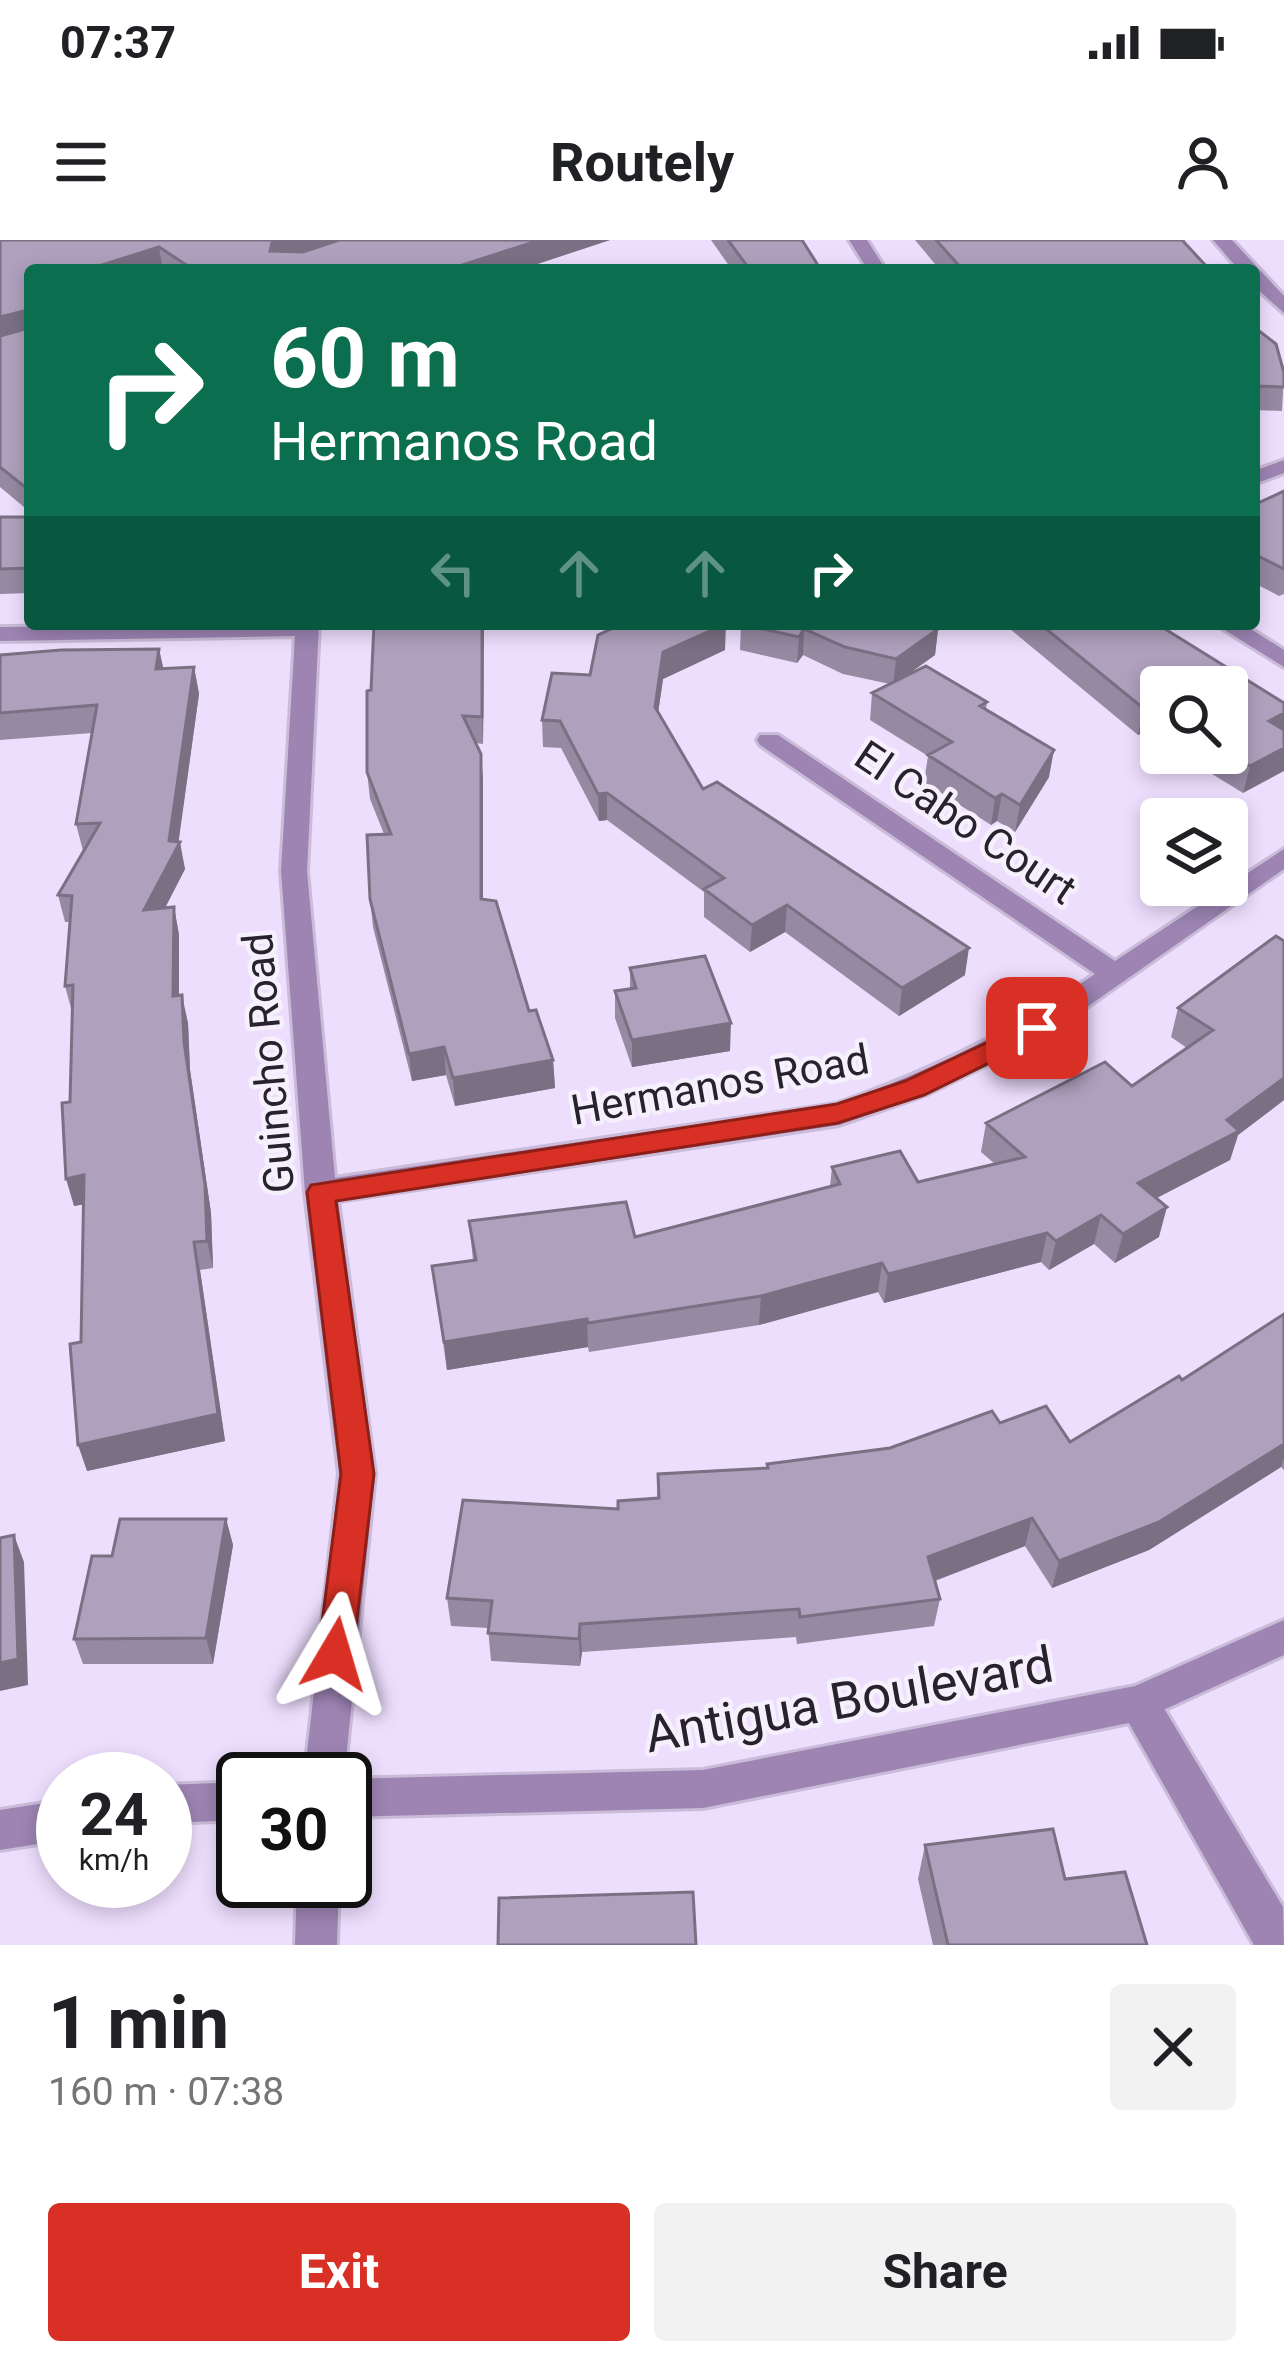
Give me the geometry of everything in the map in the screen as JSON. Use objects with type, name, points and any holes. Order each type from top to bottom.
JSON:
[{"type":"street","points":[[1222,240],[1244,264]]},
{"type":"street","points":[[1260,281],[1284,307]]},
{"type":"street","points":[[0,634],[153,630]]},
{"type":"street","name":"Guincho Road","points":[[306,630],[294,871],[321,1192],[357,1474],[328,1752]]},
{"type":"street","points":[[1236,630],[1284,660]]},
{"type":"street","name":"El Cabo Court","points":[[769,740],[1115,974]]},
{"type":"street","name":"Hermanos Road","points":[[321,1192],[838,1114],[914,1088],[1037,1028],[1284,857]]},
{"type":"street","name":"Antigua Boulevard","points":[[372,1797],[704,1789],[1139,1703],[1284,1637]]},
{"type":"street","points":[[1139,1703],[1268,1922],[1276,1945]]},
{"type":"street","points":[[0,1830],[36,1824]]},
{"type":"street","points":[[316,1945],[317,1908]]},
{"type":"building","points":[[0,240],[281,240],[272,243],[270,251],[303,252],[339,240],[540,240],[465,264],[185,264],[159,247],[105,264],[24,264],[24,311],[0,317]]},
{"type":"building","points":[[728,240],[802,240],[817,264],[746,264]]},
{"type":"building","points":[[936,240],[1182,240],[1204,264],[958,264]]},
{"type":"building","points":[[24,329],[24,486],[0,467],[0,336]]},
{"type":"building","points":[[1260,332],[1276,344],[1284,387],[1260,386]]},
{"type":"building","points":[[1284,491],[1284,569],[1260,557],[1260,502]]},
{"type":"building","points":[[0,517],[24,517],[24,568],[0,569]]},
{"type":"building","points":[[374,630],[482,630],[482,717],[463,716],[481,754],[481,899],[496,901],[529,1011],[536,1010],[553,1060],[453,1078],[444,1047],[409,1054],[370,899],[367,835],[391,834],[367,772],[367,691],[371,690]]},
{"type":"building","points":[[609,630],[712,630],[663,652],[655,707],[703,789],[717,782],[969,948],[902,988],[787,905],[752,925],[704,889],[724,878],[607,793],[598,794],[560,721],[542,720],[552,673],[590,675],[598,635]]},
{"type":"building","points":[[768,630],[803,630],[799,637]]},
{"type":"building","points":[[806,630],[937,630],[896,659],[845,647]]},
{"type":"building","points":[[1047,630],[1167,630],[1225,666],[1140,666],[1140,706]]},
{"type":"building","points":[[159,649],[156,669],[194,667],[169,841],[180,842],[144,910],[174,907],[173,996],[182,995],[184,1042],[205,1185],[207,1241],[194,1242],[218,1414],[78,1445],[70,1344],[81,1342],[84,1175],[66,1179],[62,1103],[70,1102],[73,985],[65,986],[72,896],[58,895],[100,823],[76,824],[97,705],[0,713],[0,655]]},
{"type":"building","points":[[926,666],[987,702],[980,706],[1054,750],[1020,805],[1002,794],[995,798],[928,755],[952,742],[872,693]]},
{"type":"building","points":[[1248,681],[1284,703],[1284,713],[1269,721],[1284,730],[1284,748],[1250,766]]},
{"type":"building","points":[[1276,936],[1284,941],[1284,1078],[1227,1120],[1239,1131],[1138,1183],[1167,1207],[1123,1234],[1101,1215],[1056,1241],[1047,1233],[888,1274],[882,1263],[761,1296],[444,1342],[432,1266],[476,1260],[469,1221],[626,1202],[635,1237],[840,1184],[832,1167],[900,1151],[918,1182],[1025,1157],[986,1123],[1105,1062],[1132,1086],[1213,1030],[1178,1008]]},
{"type":"building","points":[[705,956],[731,1023],[632,1040],[615,991],[636,988],[630,968]]},
{"type":"building","points":[[1284,1314],[1284,1444],[1159,1522],[1059,1561],[1032,1518],[928,1557],[940,1599],[800,1617],[799,1609],[580,1624],[579,1639],[488,1633],[492,1601],[447,1598],[463,1500],[618,1509],[618,1501],[659,1498],[658,1474],[768,1468],[767,1464],[890,1448],[992,1411],[1000,1423],[1046,1406],[1070,1442],[1179,1376],[1182,1380]]},
{"type":"building","points":[[120,1519],[226,1519],[206,1638],[74,1639],[92,1556],[112,1556]]},
{"type":"building","points":[[14,1535],[18,1659],[0,1663],[0,1538]]},
{"type":"building","points":[[1053,1829],[1065,1879],[1125,1872],[1147,1945],[948,1945],[925,1845]]},
{"type":"building","points":[[693,1892],[696,1945],[498,1945],[499,1898]]},
{"type":"route","points":[[335,1654],[357,1474],[321,1192],[838,1114],[914,1088],[1037,1028]]}]
